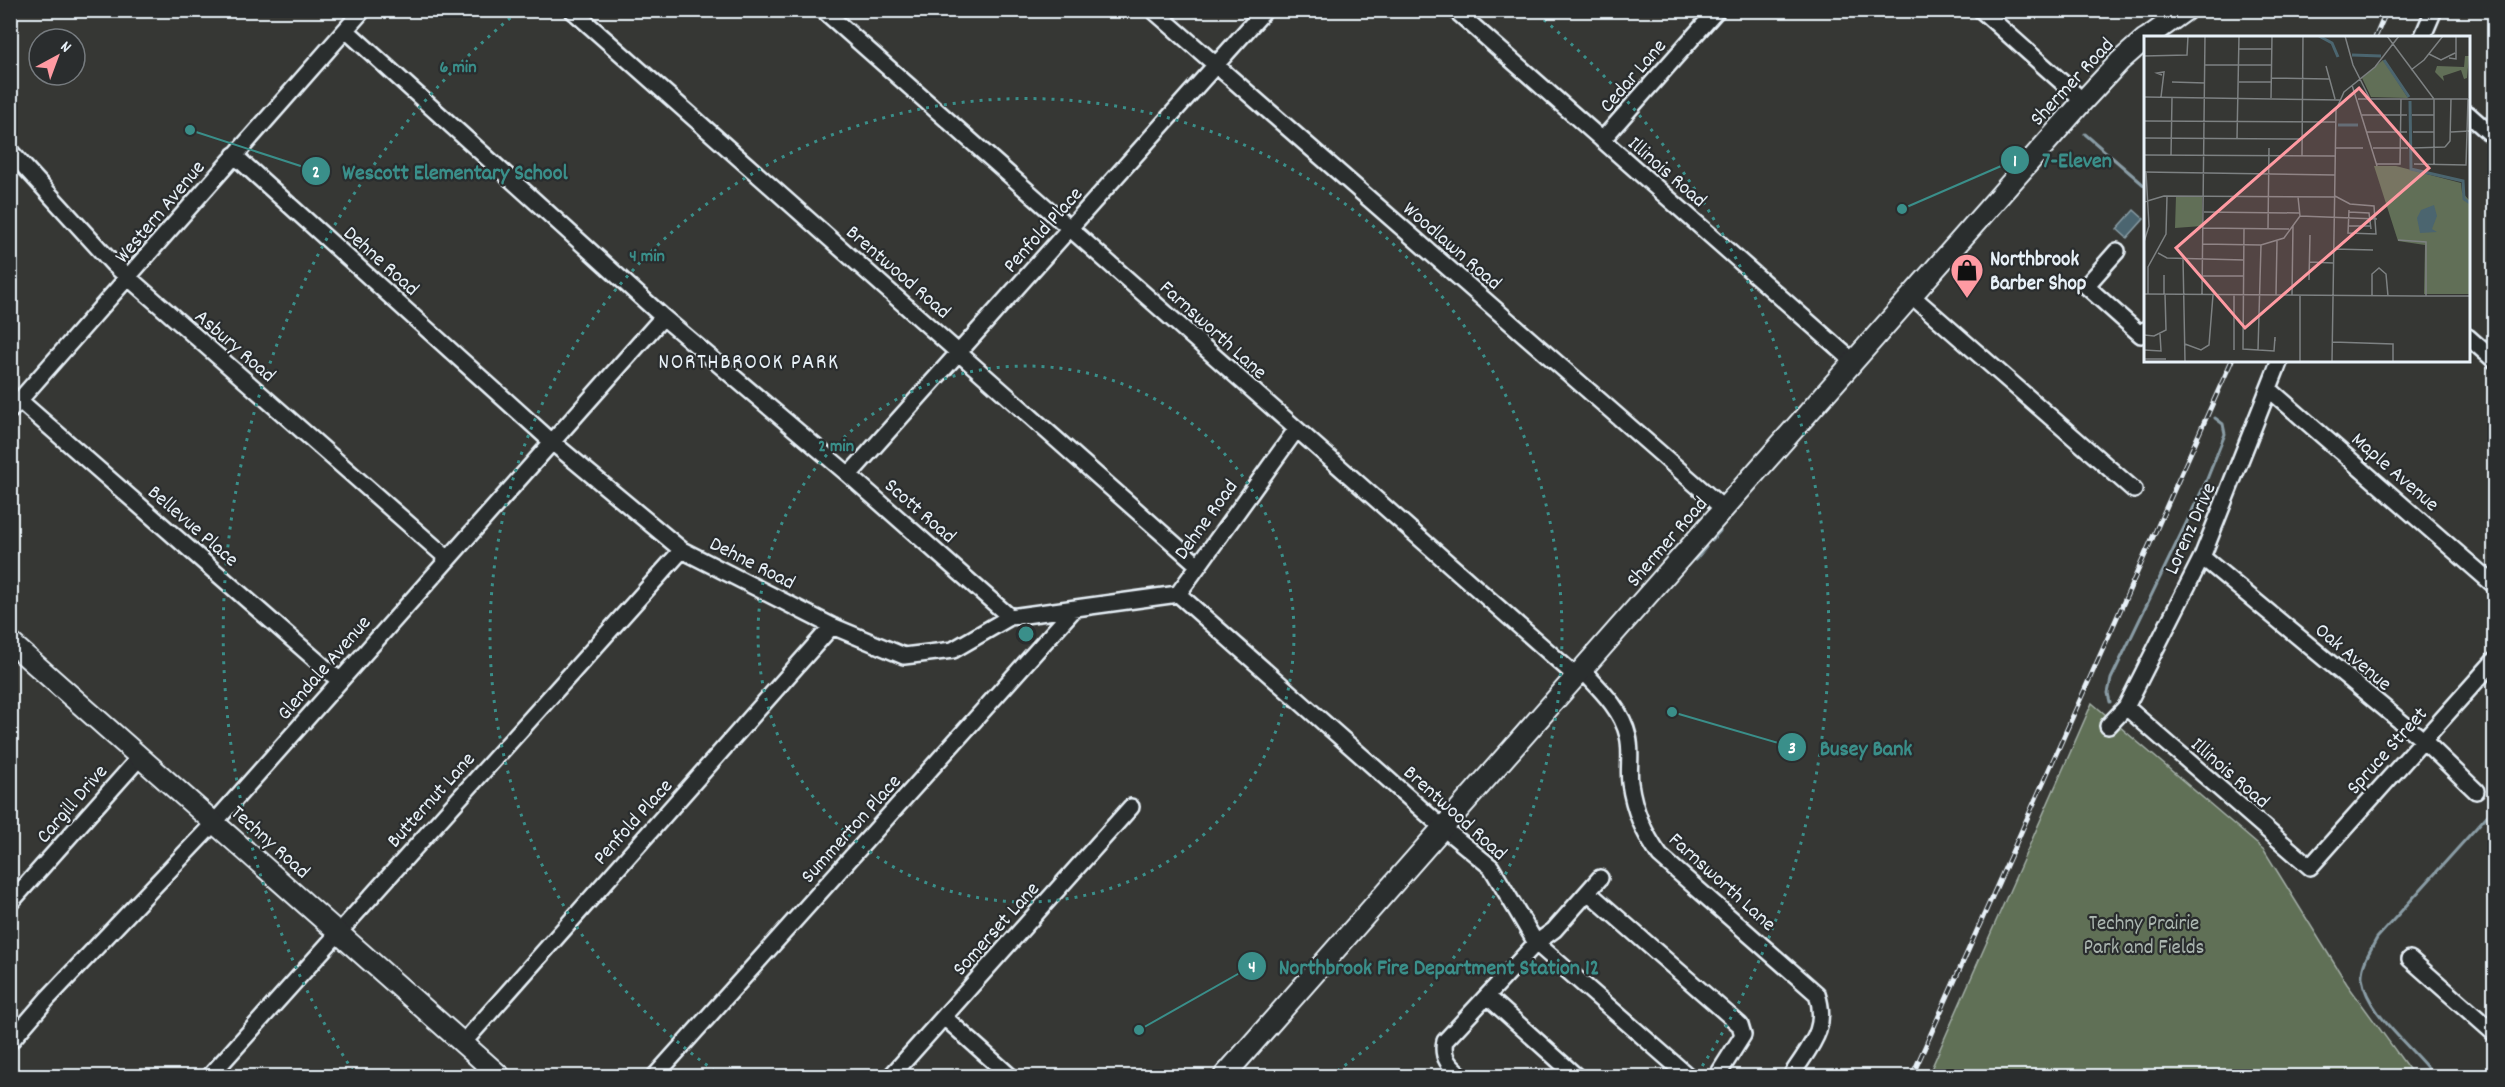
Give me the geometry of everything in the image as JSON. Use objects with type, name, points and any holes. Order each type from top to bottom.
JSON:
[{"type":"main road","name":"Shermer Road","points":[[2149,36],[2186,10]]},
{"type":"main road","name":"Shermer Road","points":[[1224,1077],[2084,101],[2120,61],[2144,40]]},
{"type":"main road","name":"Techny Road","points":[[10,642],[500,1077]]},
{"type":"street","name":"Western Avenue","points":[[15,406],[363,10]]},
{"type":"street","name":"Brentwood Road","points":[[572,10],[1198,564]]},
{"type":"street","name":"Farnsworth Lane","points":[[823,10],[1296,429],[1581,674],[1615,707],[1628,737],[1630,783],[1640,825],[1646,837],[1660,856],[1817,994],[1822,1010],[1822,1026],[1791,1077]]},
{"type":"street","name":"Woodlawn Road","points":[[1153,10],[1725,510]]},
{"type":"street","name":"Penfold Place","points":[[849,475],[1265,10]]},
{"type":"street","name":"Illinois Road","points":[[1455,10],[1854,362]]},
{"type":"street","points":[[1981,10],[2084,101]]},
{"type":"street","points":[[2423,36],[2434,10]]},
{"type":"street","name":"Cedar Lane","points":[[1602,140],[1716,11]]},
{"type":"street","name":"Scott Road","points":[[346,30],[663,317],[849,475],[1010,617]]},
{"type":"street","points":[[2469,115],[2494,137]]},
{"type":"street","name":"Asbury Road","points":[[10,151],[129,279],[447,558]]},
{"type":"street","name":"Dehne Road","points":[[234,155],[552,442],[682,550],[832,627],[904,656],[953,650],[1010,617],[1178,594],[1296,429]]},
{"type":"street","points":[[2117,251],[2086,286],[2141,335],[2144,331]]},
{"type":"street","points":[[1912,296],[2134,490]]},
{"type":"street","name":"Glendale Avenue","points":[[10,1042],[48,998],[214,823],[663,317]]},
{"type":"street","points":[[2469,338],[2494,360]]},
{"type":"street","name":"Lorenz Drive","points":[[2109,726],[2126,707],[2202,557],[2279,362]]},
{"type":"street","name":"Maple Avenue","points":[[2269,388],[2494,585]]},
{"type":"street","name":"Bellevue Place","points":[[15,406],[340,681]]},
{"type":"street","name":"Butternut Lane","points":[[210,1077],[682,550]]},
{"type":"street","name":"Oak Avenue","points":[[2202,557],[2423,741],[2476,791]]},
{"type":"street","name":"Brentwood Road","points":[[1178,594],[1442,827],[1491,867],[1536,943],[1688,1077]]},
{"type":"street","name":"Summerton Place","points":[[655,1077],[1075,608]]},
{"type":"street","name":"Penfold Place","points":[[463,1043],[832,627]]},
{"type":"street","name":"Spruce Street","points":[[2310,867],[2494,661]]},
{"type":"street","name":"Illinois Road","points":[[2126,707],[2310,867]]},
{"type":"street","name":"Cargill Drive","points":[[10,903],[140,757]]},
{"type":"street","name":"Somerset Lane","points":[[891,1077],[1131,807]]},
{"type":"street","points":[[1462,1077],[1447,1064],[1443,1051],[1445,1041],[1536,943],[1554,930],[1600,878]]},
{"type":"street","points":[[1588,892],[1740,1025],[1743,1035],[1717,1077]]},
{"type":"street","points":[[2410,959],[2494,1033]]},
{"type":"street","points":[[1486,996],[1576,1077]]},
{"type":"street","points":[[944,1017],[1010,1077]]},
{"type":"green space","name":"Techny Prairie Park and Fields","points":[[2092,703],[2264,850],[2347,984],[2414,1076],[1928,1076]]},
{"type":"water","points":[[2134,210],[2144,219],[2127,238],[2117,229]]},
{"type":"waterway","points":[[2085,134],[2144,185]]},
{"type":"waterway","points":[[2110,702],[2108,693],[2111,679],[2205,484],[2225,434],[2223,424],[2215,418]]},
{"type":"waterway","points":[[1712,540],[1720,531]]},
{"type":"waterway","points":[[1695,560],[1706,547]]},
{"type":"waterway","points":[[2434,1076],[2392,1030],[2372,1004],[2362,978],[2363,968],[2377,938],[2494,808]]},
{"type":"railway","points":[[2376,36],[2387,10]]},
{"type":"railway","points":[[1912,1076],[2231,362]]},
{"type":"place","name":"Wescott Elementary School","points":[[190,130]]},
{"type":"place","name":"7-Eleven","points":[[1902,209]]},
{"type":"place","name":"Northbrook Barber Shop","points":[[1967,299]]},
{"type":"place","name":"Busey Bank","points":[[1672,712]]},
{"type":"place","name":"Northbrook Fire Department Station 12","points":[[1139,1030]]},
{"type":"district","name":"NORTHBROOK PARK","points":[[749,360]]}]
